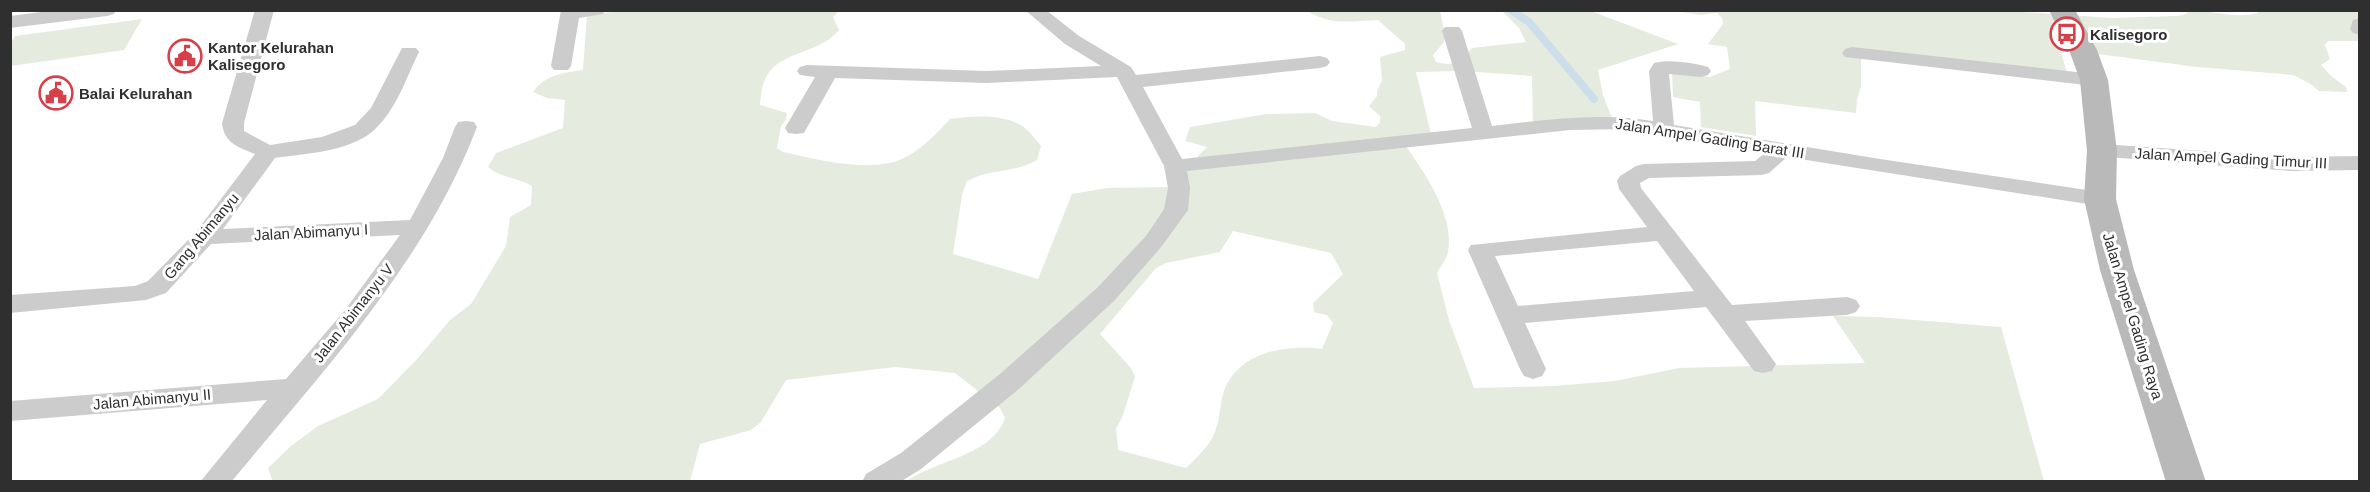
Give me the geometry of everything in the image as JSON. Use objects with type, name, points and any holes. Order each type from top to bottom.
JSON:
[{"type":"main road","name":"Jalan Ampel Gading Raya","points":[[2062,10],[2083,50],[2094,80],[2102,151],[2100,199],[2117,270],[2186,482]]},
{"type":"street","points":[[266,10],[233,123],[234,134],[249,144],[268,152],[327,142],[347,136],[368,125],[409,52]]},
{"type":"street","points":[[561,66],[570,12],[596,10]]},
{"type":"street","points":[[876,482],[911,461],[1001,388],[1106,294],[1154,241],[1176,210],[1179,188],[1175,166],[1127,76],[1071,40],[1034,10]]},
{"type":"street","points":[[10,22],[100,11]]},
{"type":"street","points":[[2360,24],[2360,29]]},
{"type":"street","points":[[1452,32],[1484,133]]},
{"type":"street","points":[[1852,53],[2094,80]]},
{"type":"street","points":[[807,70],[987,77],[1127,76],[1320,62]]},
{"type":"street","points":[[1664,129],[1659,71],[1661,67],[1701,71]]},
{"type":"street","points":[[796,128],[828,72]]},
{"type":"street","name":"Jalan Ampel Gading Barat III","points":[[1175,166],[1595,122],[1626,123],[1664,129],[1773,158],[2100,199]]},
{"type":"street","name":"Jalan Abimanyu V","points":[[214,482],[354,315],[418,227],[454,158],[466,127]]},
{"type":"street","name":"Jalan Ampel Gading Timur III","points":[[2102,151],[2290,164],[2360,163]]},
{"type":"street","name":"Gang Abimanyu","points":[[10,304],[124,295],[148,291],[165,281],[204,237],[268,152]]},
{"type":"street","points":[[1763,364],[1630,189],[1628,181],[1644,171],[1773,158]]},
{"type":"street","name":"Jalan Abimanyu I","points":[[204,237],[418,227]]},
{"type":"street","points":[[1533,369],[1480,250],[1664,233]]},
{"type":"street","points":[[1509,316],[1718,306],[1847,306]]},
{"type":"street","name":"Jalan Abimanyu II","points":[[10,411],[294,388]]},
{"type":"shaded area","points":[[629,10],[839,11],[833,17],[839,30],[820,44],[777,64],[769,72],[764,82],[760,105],[787,113],[786,120],[781,126],[777,148],[783,152],[830,162],[879,165],[908,156],[950,119],[988,117],[1017,123],[1025,128],[1041,146],[1037,160],[1020,167],[984,174],[967,181],[962,195],[953,254],[1038,279],[1072,194],[1107,188],[1168,187],[1207,147],[1185,141],[1190,127],[1266,114],[1315,113],[1332,121],[1376,127],[1380,122],[1380,116],[1369,106],[1377,96],[1382,80],[1380,57],[1405,50],[1405,44],[1378,20],[1333,21],[1308,11],[1440,11],[1445,34],[1444,42],[1433,55],[1436,62],[1446,64],[1460,63],[1472,48],[1526,42],[1519,28],[1502,11],[1588,10],[1678,44],[1598,70],[1603,95],[1612,118],[1533,126],[1532,76],[1463,71],[1416,72],[1431,134],[1399,137],[1426,176],[1446,222],[1449,237],[1448,252],[1437,273],[1449,320],[1474,388],[1554,386],[1615,381],[1679,368],[1865,363],[1833,316],[1878,317],[2001,327],[2044,481],[907,481],[976,449],[998,431],[1005,418],[1000,408],[955,373],[895,367],[786,380],[761,422],[751,430],[700,444],[690,481],[273,482],[268,468],[291,446],[318,426],[378,399],[418,358],[450,320],[471,304],[506,246],[510,217],[531,205],[532,186],[499,174],[488,167],[496,153],[563,128],[565,100],[547,98],[533,92],[549,78],[583,70],[587,15]],"holes":[[[1233,231],[1331,253],[1343,274],[1313,303],[1314,312],[1327,315],[1333,323],[1322,349],[1279,350],[1252,359],[1240,367],[1224,391],[1215,432],[1202,452],[1186,468],[1118,450],[1116,428],[1122,418],[1135,377],[1131,368],[1100,334],[1156,268],[1166,263],[1220,252]]]},
{"type":"shaded area","points":[[2191,10],[2240,15],[2258,13],[2257,10],[2359,12],[2359,41],[2328,41],[2325,45],[2330,59],[2321,65],[2346,87],[2347,92],[2319,91],[2293,75],[2197,67],[2060,49],[2068,76],[1861,56],[1861,86],[1856,113],[1755,101],[1756,136],[1701,127],[1700,102],[1673,97],[1672,72],[1710,77],[1730,69],[1727,47],[1708,44],[1723,24],[1722,18],[1717,13],[1701,15],[1675,11],[2009,11],[2112,18],[2175,16],[2184,15]]},
{"type":"shaded area","points":[[142,19],[124,50],[11,66],[11,43],[15,36]]},
{"type":"waterway","points":[[1511,10],[1529,22],[1594,99]]},
{"type":"place","name":"Kalisegoro","points":[[2067,34]]},
{"type":"place","name":"Kantor Kelurahan Kalisegoro","points":[[185,56]]},
{"type":"place","name":"Balai Kelurahan","points":[[56,93]]}]
